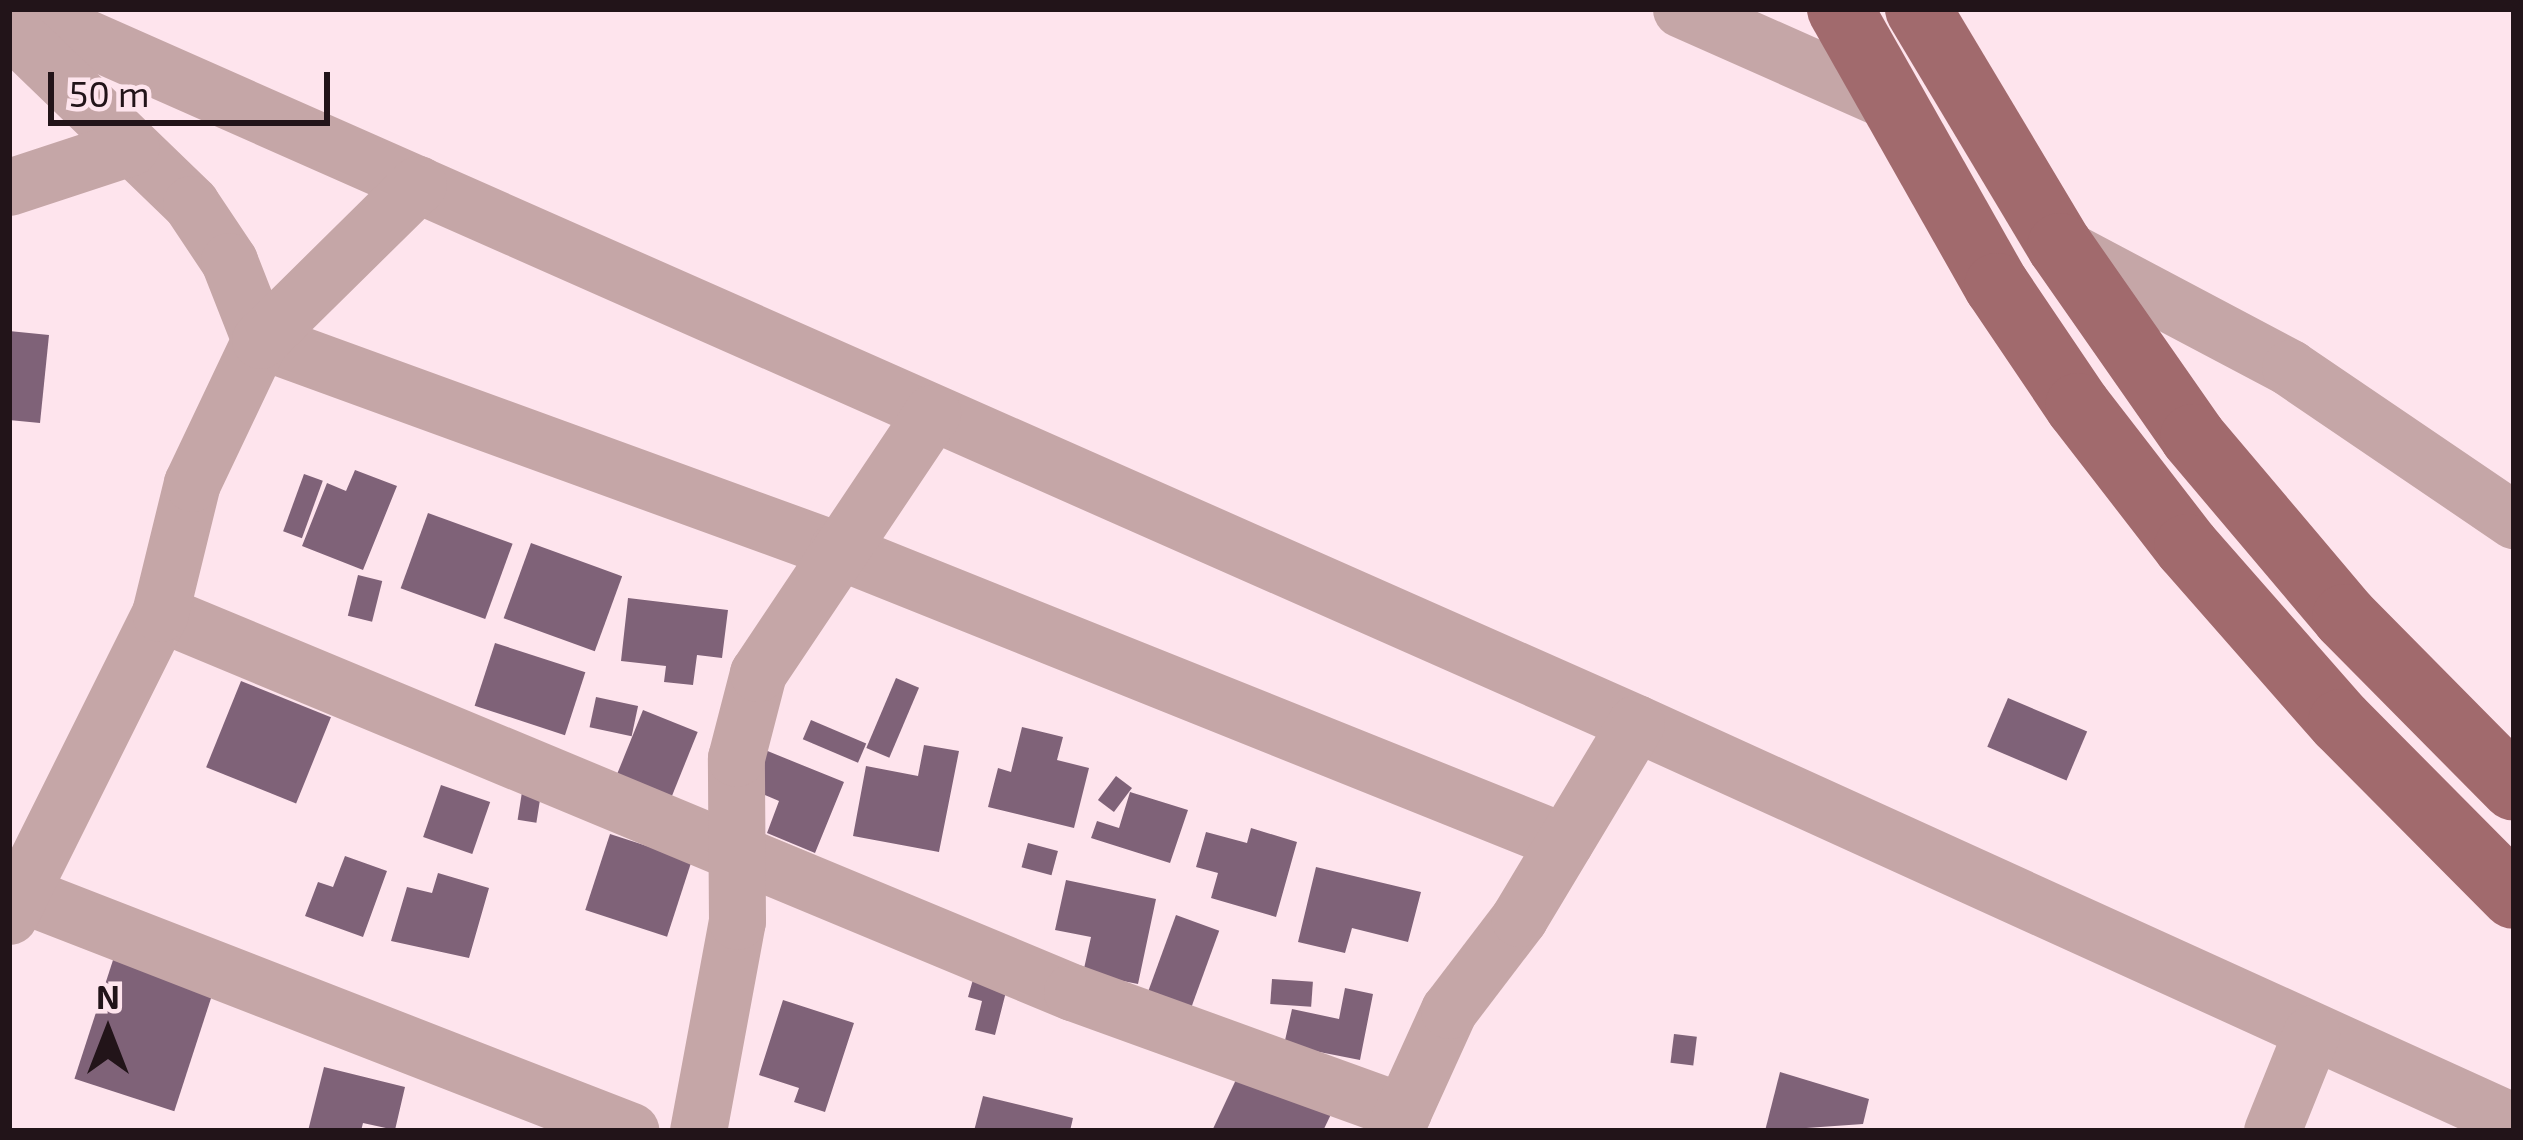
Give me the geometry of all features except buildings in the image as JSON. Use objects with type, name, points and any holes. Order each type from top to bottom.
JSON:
[{"type":"main road","points":[[1840,9],[2008,303],[2187,547],[2341,722],[2514,896]]},
{"type":"main road","points":[[1918,9],[2060,246],[2193,437],[2345,617],[2514,788]]},
{"type":"street","points":[[21,9],[1636,723],[2514,1122]]},
{"type":"street","points":[[1681,9],[1891,102]]},
{"type":"street","points":[[9,28],[190,205],[230,261],[260,340],[837,550],[1565,842]]},
{"type":"street","points":[[9,188],[131,147]]},
{"type":"street","points":[[418,184],[260,340],[192,483],[160,614],[13,900],[631,1131]]},
{"type":"street","points":[[2060,246],[2290,368],[2514,520]]},
{"type":"street","points":[[698,1131],[737,921],[736,758],[758,673],[932,413]]},
{"type":"street","points":[[160,614],[1072,992],[1399,1121],[1449,1010],[1565,842],[1636,723]]},
{"type":"street","points":[[2272,1131],[2312,1034]]}]
